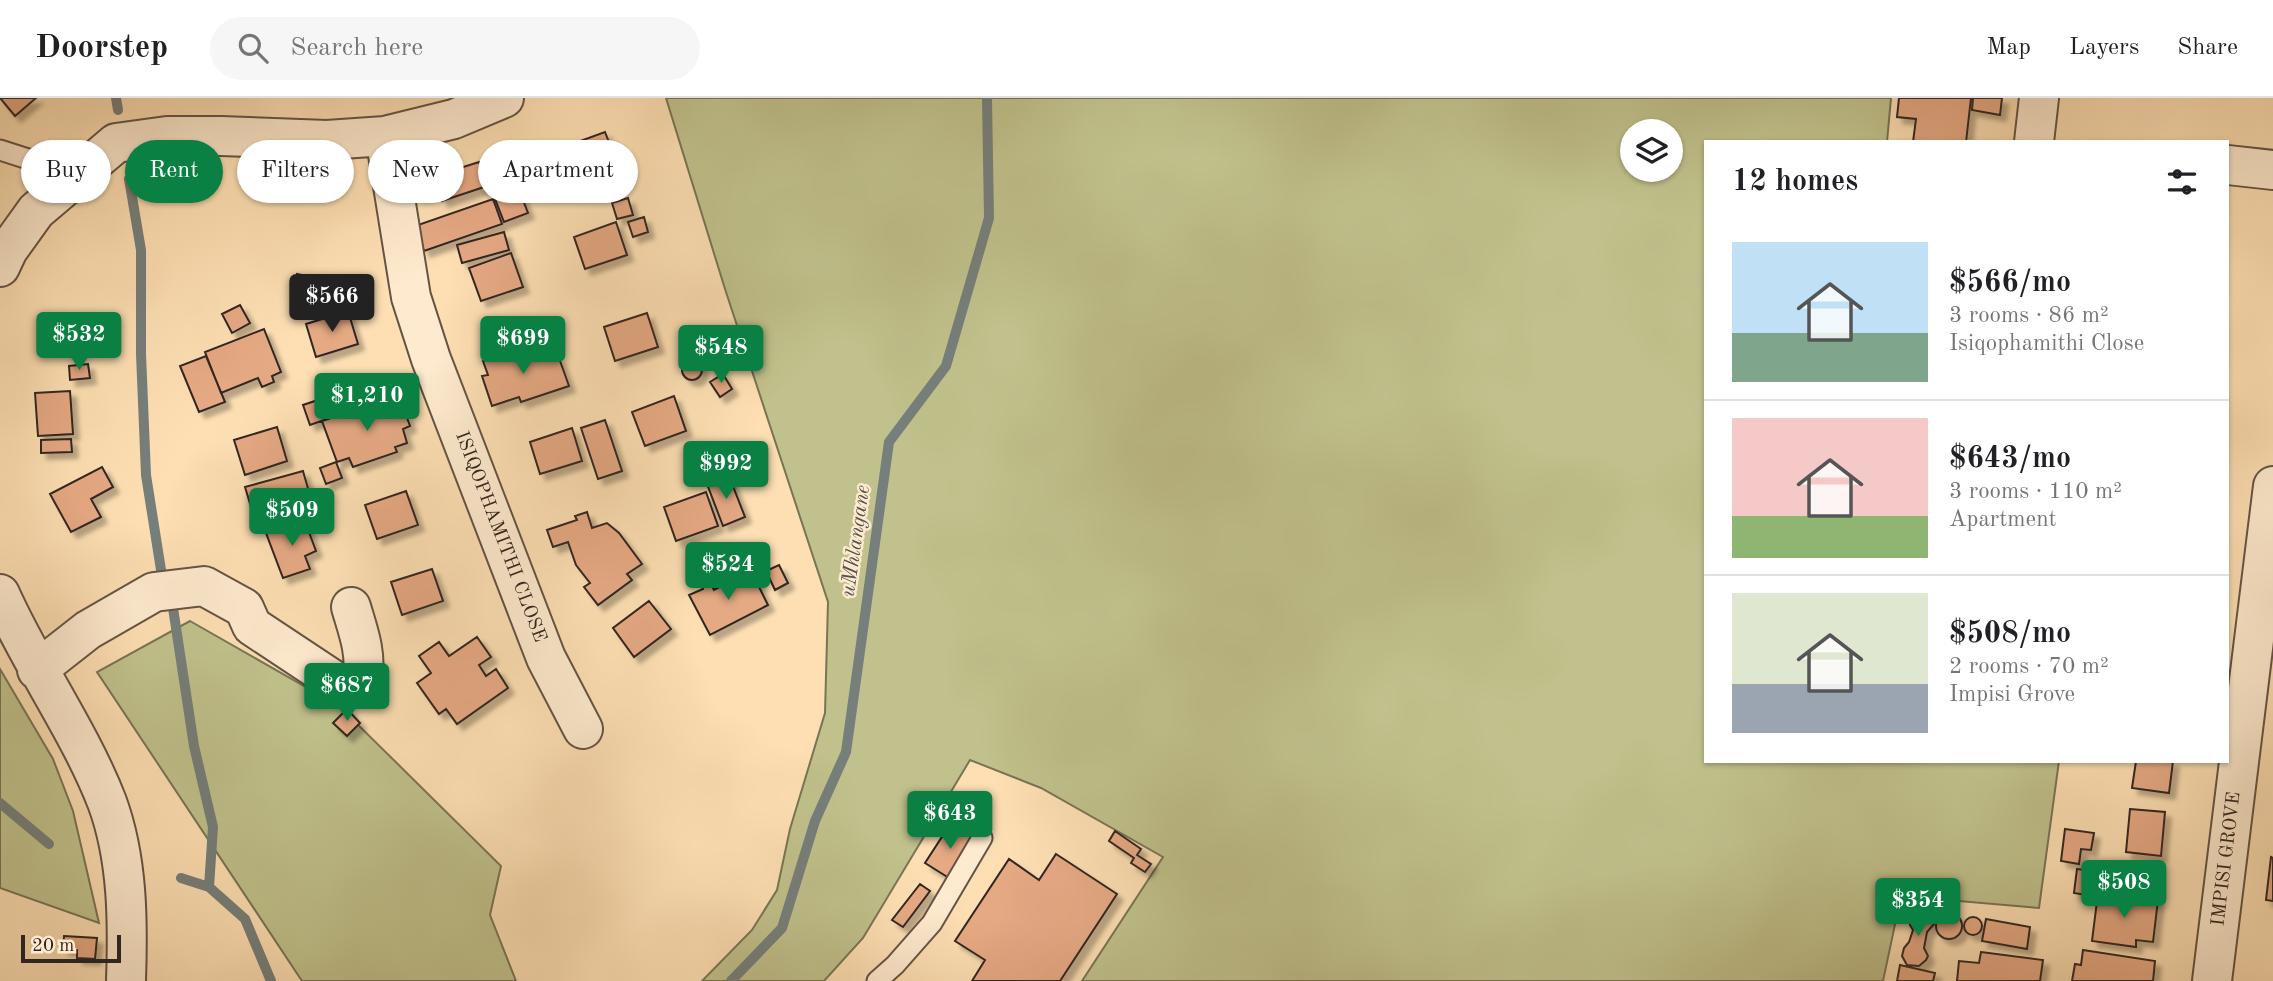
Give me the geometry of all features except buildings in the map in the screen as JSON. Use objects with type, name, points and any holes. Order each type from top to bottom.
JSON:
[{"type":"street","points":[[111,147],[116,143],[167,136],[221,135],[327,140],[385,136],[454,120],[504,98]]},
{"type":"street","points":[[2034,140],[2039,98]]},
{"type":"street","name":"ISIQOPHAMITHI CLOSE","points":[[385,136],[411,297],[431,359],[546,658],[583,729]]},
{"type":"street","points":[[2229,165],[2273,170]]},
{"type":"street","points":[[0,267],[8,250],[36,211],[45,203]]},
{"type":"street","name":"IMPISI GROVE","points":[[2213,981],[2273,486]]},
{"type":"street","points":[[37,670],[88,630],[154,592],[204,586],[244,608],[252,626],[335,681],[349,685],[363,677],[364,666],[364,649],[351,607]]},
{"type":"street","points":[[0,594],[37,670],[81,746],[107,804],[120,856],[128,915],[127,981]]},
{"type":"lane","points":[[0,150],[21,158]]},
{"type":"lane","points":[[877,981],[932,923],[982,838]]},
{"type":"green space","points":[[666,98],[1891,98],[1887,140],[1704,140],[1704,763],[2059,763],[2039,908],[1901,896],[1883,981],[1082,981],[1163,857],[1041,788],[970,760],[863,938],[824,981],[702,981],[752,930],[777,890],[790,829],[825,713],[828,602],[725,289]]},
{"type":"green space","points":[[190,621],[339,706],[501,866],[490,915],[516,981],[302,981],[97,672]]},
{"type":"green space","points":[[0,669],[53,759],[73,811],[99,923],[0,888]]},
{"type":"waterway","points":[[116,98],[118,110]]},
{"type":"waterway","name":"uMhlangane","points":[[731,981],[782,928],[815,821],[846,752],[889,442],[946,366],[989,218],[987,98]]},
{"type":"waterway","points":[[133,203],[141,250],[141,354],[146,475],[161,570]]},
{"type":"waterway","points":[[173,608],[194,746],[213,827],[209,887]]},
{"type":"waterway","points":[[0,803],[49,844]]},
{"type":"waterway","points":[[181,878],[209,887],[245,919],[271,981]]}]
